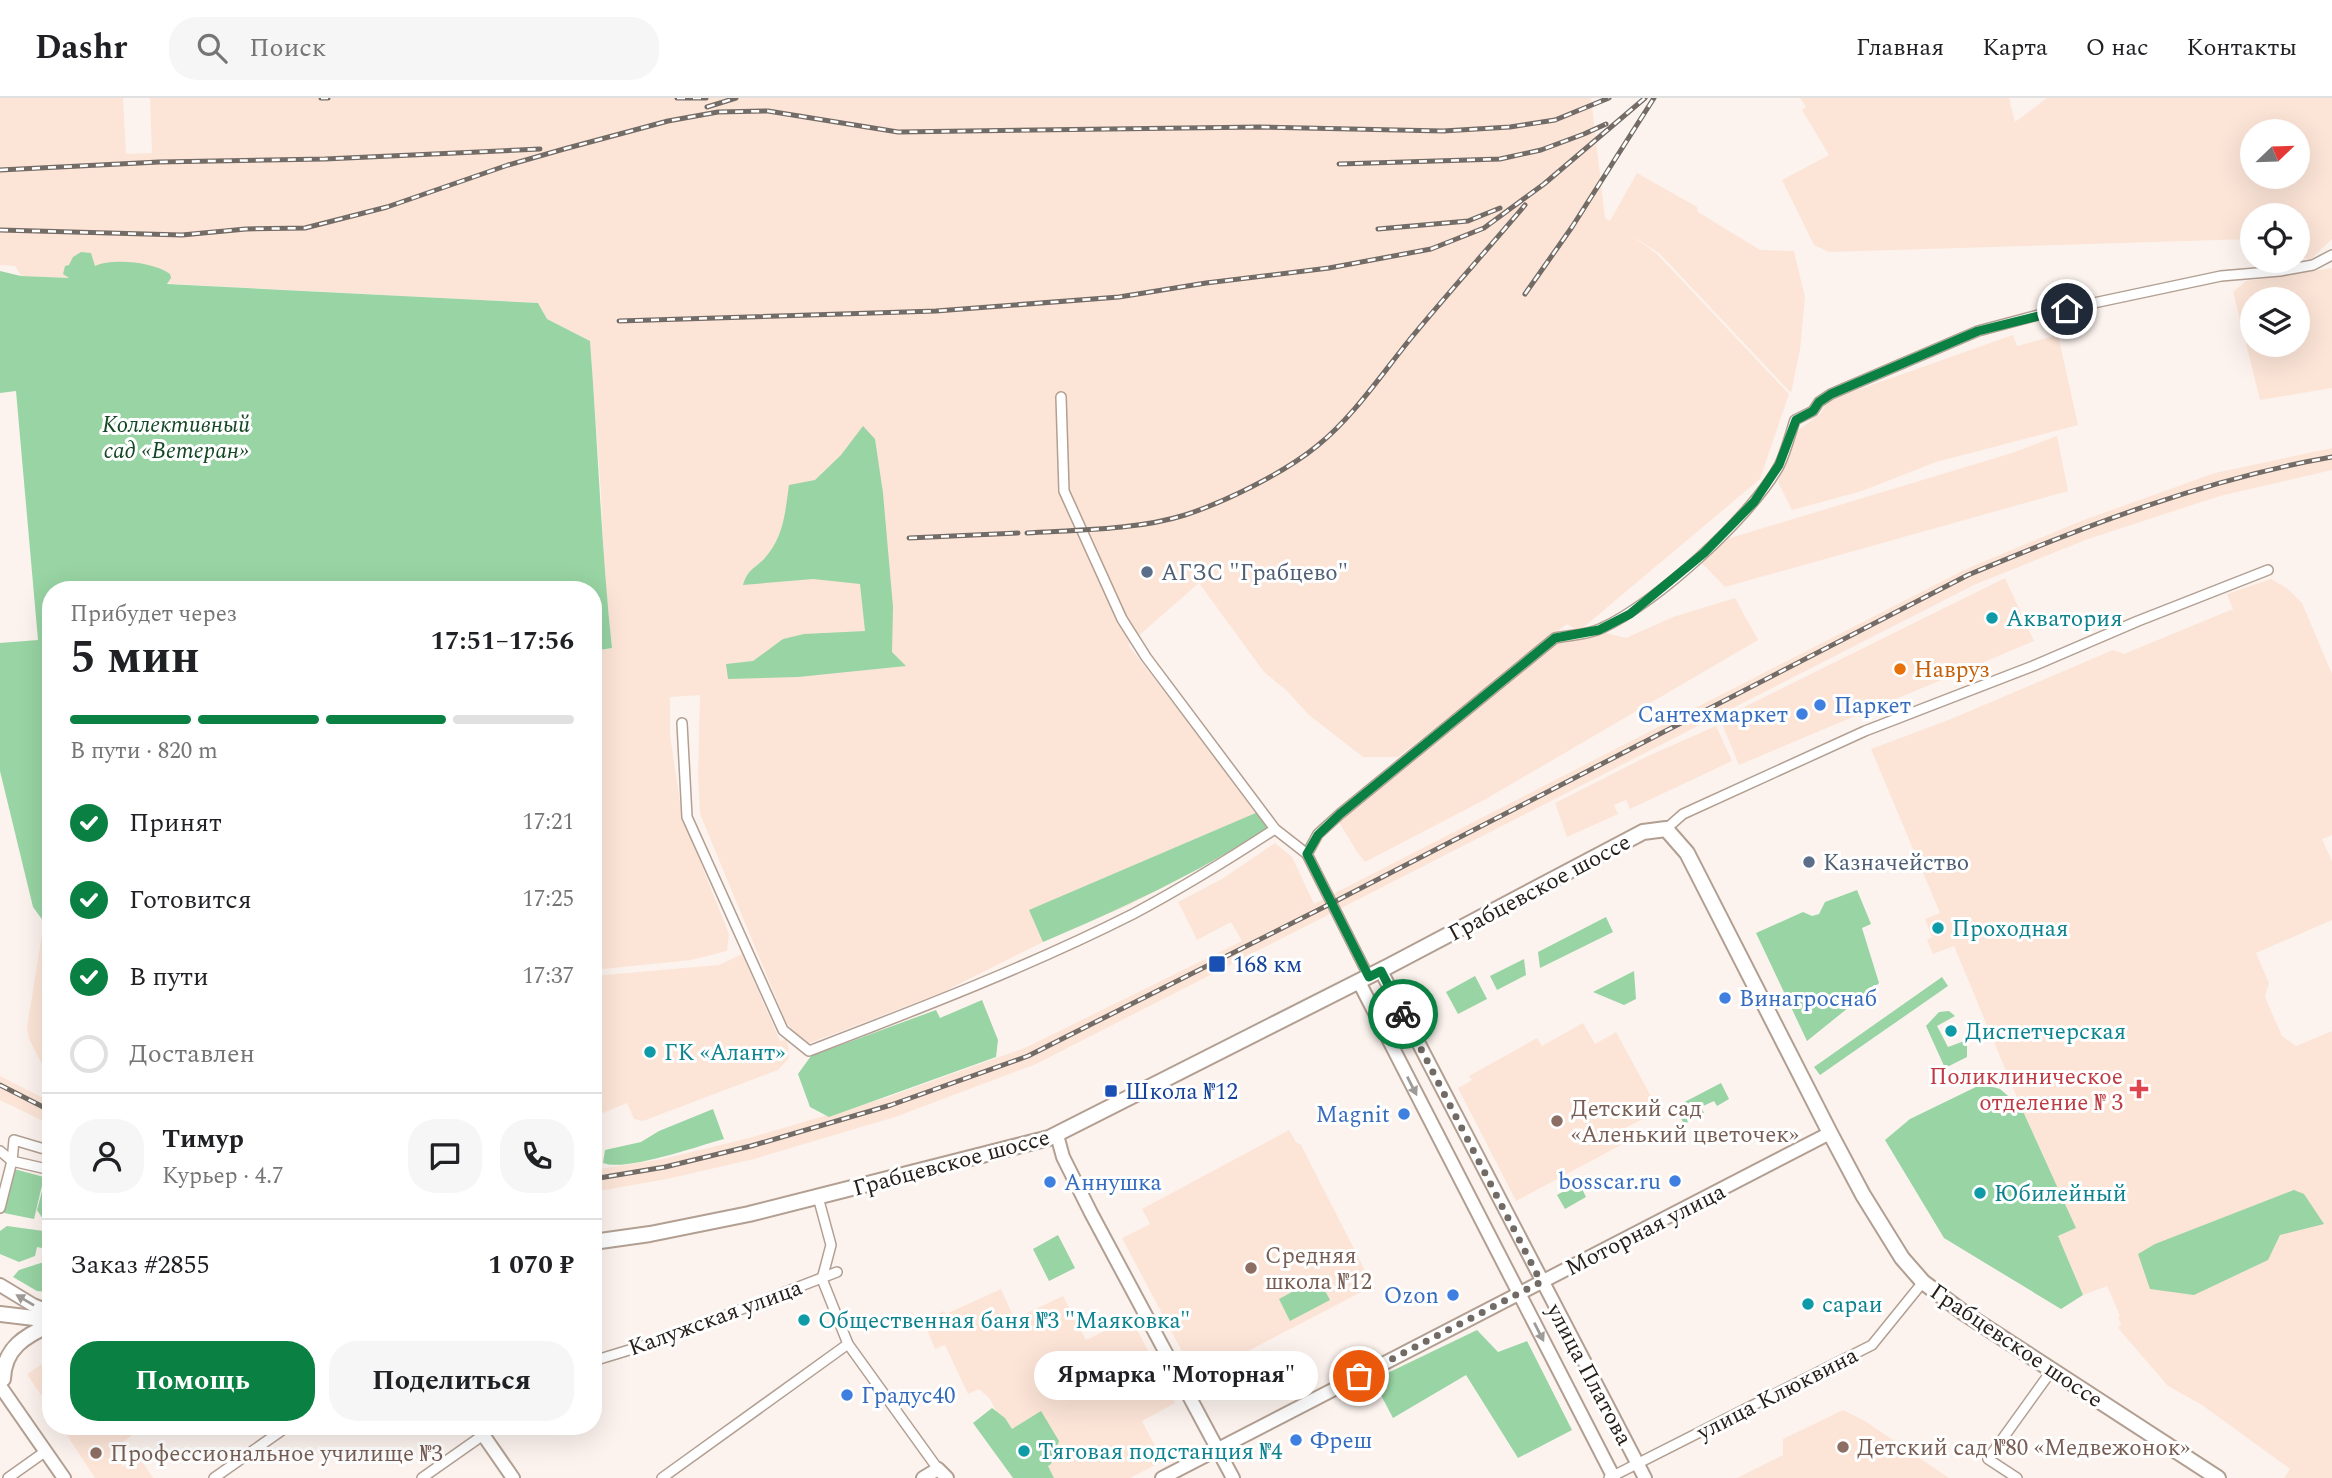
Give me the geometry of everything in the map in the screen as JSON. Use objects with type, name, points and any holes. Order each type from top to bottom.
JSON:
[{"type":"main road","name":"Грабцевское шоссе","points":[[602,1241],[749,1214],[1057,1135],[1369,976],[1643,831],[1666,829],[1687,853],[1830,1133],[1902,1258],[1923,1282],[1953,1305],[2218,1478]]},
{"type":"main road","points":[[0,1314],[42,1321]]},
{"type":"main road","points":[[1,1379],[13,1347],[42,1327]]},
{"type":"street","points":[[1307,854],[1318,835],[1340,814],[1555,638],[1599,630],[1630,614],[1704,553],[1754,502],[1779,465],[1796,420],[1813,411],[1819,402],[1831,394],[1978,331],[2042,314],[2221,276],[2313,265],[2332,255]]},
{"type":"street","points":[[1061,397],[1064,491],[1122,619],[1146,657],[1275,829],[1307,854],[1369,976]]},
{"type":"street","points":[[1666,829],[1683,814],[1865,731],[2268,570]]},
{"type":"street","points":[[682,723],[687,817],[783,1030],[809,1051],[942,1000],[1132,914],[1217,867],[1275,829]]},
{"type":"street","name":"улица Платова","points":[[1369,976],[1541,1282],[1645,1478]]},
{"type":"street","name":"улица Платова","points":[[1369,976],[1519,1293],[1612,1477]]},
{"type":"street","name":"Моторная улица","points":[[1162,1478],[1830,1133]]},
{"type":"street","points":[[1057,1135],[1063,1157],[1091,1213],[1233,1478]]},
{"type":"street","points":[[0,1208],[12,1161],[14,1140],[42,1148]]},
{"type":"street","points":[[0,1151],[12,1161],[42,1168]]},
{"type":"street","points":[[818,1197],[831,1245],[822,1279],[848,1344],[943,1473],[923,1478]]},
{"type":"street","name":"Калужская улица","points":[[602,1359],[837,1272]]},
{"type":"street","name":"улица Клюквина","points":[[1612,1477],[1872,1345],[1923,1282]]},
{"type":"street","points":[[0,1284],[42,1308]]},
{"type":"street","points":[[662,1478],[848,1344]]},
{"type":"street","points":[[2017,1478],[1988,1459],[2052,1370]]},
{"type":"street","points":[[1,1379],[64,1478]]},
{"type":"street","points":[[214,1478],[275,1435]]},
{"type":"street","points":[[422,1478],[475,1435]]},
{"type":"street","points":[[483,1435],[513,1478]]},
{"type":"street","points":[[8,1478],[46,1451]]},
{"type":"shaded area","points":[[0,98],[123,98],[126,154],[152,153],[150,98],[1591,98],[1605,218],[1610,221],[1637,173],[1697,207],[1698,212],[1760,250],[1794,251],[1805,297],[1800,350],[1791,393],[1660,254],[1631,235],[1657,254],[1789,394],[1760,479],[1585,626],[1577,630],[1567,624],[1398,757],[1363,757],[1309,715],[1286,690],[1264,672],[1199,583],[1128,645],[1258,812],[1267,828],[1243,844],[1129,905],[1043,942],[943,992],[810,1043],[798,1038],[786,1022],[700,814],[700,695],[670,697],[670,735],[682,816],[729,934],[727,951],[691,960],[602,969],[602,650],[612,648],[604,569],[590,341],[547,319],[538,303],[21,276],[15,266],[0,265]]},
{"type":"shaded area","points":[[1800,98],[2009,98],[2015,122],[2047,98],[2332,98],[2332,239],[2310,259],[2310,203],[2240,203],[2240,239],[1829,252],[1814,245],[1782,180],[1829,155],[1802,110],[1806,107]]},
{"type":"shaded area","points":[[2332,268],[2332,388],[2260,400],[2249,357],[2310,357],[2310,287],[2240,287],[2240,320],[2233,292],[2246,281]]},
{"type":"shaded area","points":[[2013,335],[2017,346],[2058,335],[2078,425],[1936,462],[1862,491],[1792,510],[1778,482],[1796,432],[1820,414],[1829,400]]},
{"type":"shaded area","points":[[2057,436],[2068,491],[1725,587],[1701,562],[1720,541],[2012,453]]},
{"type":"shaded area","points":[[2332,448],[2332,470],[2220,496],[2088,539],[1974,585],[1036,1064],[895,1117],[754,1159],[602,1190],[602,1169],[663,1159],[749,1138],[888,1097],[1027,1047],[1242,941],[1231,922],[1197,940],[1178,902],[1222,879],[1275,843],[1292,857],[1314,904],[1966,569],[2081,521],[2215,473]]},
{"type":"shaded area","points":[[2005,578],[2034,641],[1739,765],[1720,719]]},
{"type":"shaded area","points":[[2271,579],[2287,588],[2302,603],[2332,674],[2332,835],[2322,839],[2332,861],[2332,920],[2256,953],[2269,983],[2265,997],[2282,1036],[2296,1046],[2332,1031],[2332,1478],[2284,1478],[2290,1469],[2202,1405],[2168,1386],[2118,1328],[2121,1324],[2118,1318],[2120,1316],[2107,1286],[2083,1295],[2058,1236],[2076,1228],[2021,1107],[1954,946],[1933,954],[1927,940],[1932,937],[1925,919],[1940,913],[1871,749],[1951,719],[2113,650],[2124,654],[2233,609],[2227,594]]},
{"type":"shaded area","points":[[1735,598],[1758,640],[1486,799],[1365,862],[1357,852],[1339,822],[1557,643],[1606,633],[1626,638],[1673,617]]},
{"type":"shaded area","points":[[1716,726],[1732,761],[1630,809],[1626,800],[1614,805],[1618,814],[1567,837],[1555,803],[1648,756]]},
{"type":"shaded area","points":[[42,934],[42,1064],[29,1039],[27,1028]]},
{"type":"shaded area","points":[[742,954],[780,1041],[786,1040],[789,1058],[778,1070],[643,1121],[634,1119],[627,1103],[602,1113],[602,975],[719,965]]},
{"type":"shaded area","name":"Детский сад «Аленький цветочек»","points":[[1583,1023],[1595,1044],[1616,1032],[1659,1111],[1619,1131],[1623,1144],[1516,1201],[1458,1088],[1472,1080],[1469,1076],[1537,1038],[1542,1046]]},
{"type":"shaded area","points":[[0,1076],[42,1097],[42,1121],[0,1100]]},
{"type":"shaded area","name":"Средняя школа №12","points":[[1289,1130],[1301,1145],[1373,1286],[1196,1378],[1122,1238],[1150,1224],[1142,1209]]},
{"type":"shaded area","points":[[1001,1289],[1014,1318],[1006,1323],[1063,1296],[1086,1340],[1131,1318],[1175,1403],[1142,1421],[1163,1461],[1130,1478],[1054,1478],[1047,1466],[1029,1477],[990,1399],[979,1389],[968,1394],[945,1345],[935,1349],[923,1320],[944,1311],[946,1314]]},
{"type":"shaded area","points":[[42,1364],[42,1396],[27,1374]]},
{"type":"shaded area","name":"Детский сад №80 «Медвежонок»","points":[[1843,1410],[1865,1421],[1949,1478],[1737,1478],[1783,1455],[1783,1439]]},
{"type":"shaded area","name":"Профессиональное училище №3","points":[[67,1435],[133,1435],[112,1450],[123,1467],[139,1457],[153,1478],[95,1478]]},
{"type":"green space","name":"Коллективный сад «Ветеран»","points":[[81,252],[91,253],[95,266],[112,262],[144,264],[170,274],[171,278],[167,284],[538,303],[547,319],[590,341],[612,648],[602,650],[602,581],[42,581],[42,919],[33,907],[0,771],[0,643],[38,640],[16,391],[0,393],[0,271],[21,276],[69,278],[63,274],[65,266],[69,265],[73,257]]},
{"type":"green space","points":[[863,426],[875,439],[883,493],[893,607],[892,652],[906,666],[798,677],[728,679],[726,664],[753,661],[783,639],[804,634],[865,631],[860,584],[813,579],[743,585],[749,573],[771,551],[776,542],[789,485],[815,480],[841,455]]},
{"type":"green space","points":[[1258,812],[1267,828],[1240,845],[1158,890],[1043,942],[1029,910]]},
{"type":"green space","points":[[1857,890],[1871,924],[1862,928],[1879,983],[1807,1041],[1756,933],[1803,912],[1812,916],[1819,914],[1825,902]]},
{"type":"green space","points":[[1606,917],[1613,932],[1540,968],[1538,952]]},
{"type":"green space","points":[[1524,959],[1526,975],[1497,990],[1490,976]]},
{"type":"green space","points":[[1634,971],[1636,999],[1624,1005],[1593,992]]},
{"type":"green space","points":[[1475,976],[1487,999],[1458,1014],[1446,992]]},
{"type":"green space","points":[[1942,977],[1948,986],[1820,1075],[1814,1067]]},
{"type":"green space","points":[[982,1000],[998,1040],[996,1057],[829,1117],[810,1107],[798,1074],[811,1056],[936,1010],[940,1018]]},
{"type":"green space","points":[[1949,1011],[1955,1016],[1937,1026],[1948,1047],[1967,1040],[1967,1057],[1945,1068],[1926,1026],[1939,1012]]},
{"type":"green space","points":[[1721,1083],[1729,1099],[1717,1106],[1714,1101],[1701,1107],[1704,1113],[1684,1124],[1675,1107]]},
{"type":"green space","points":[[1982,1084],[2000,1089],[2021,1107],[2076,1228],[2058,1236],[2083,1295],[2061,1309],[1944,1238],[1885,1140],[1910,1119]]},
{"type":"green space","points":[[713,1109],[724,1139],[644,1161],[613,1165],[603,1163],[605,1150],[641,1142],[659,1131]]},
{"type":"green space","points":[[14,1169],[42,1176],[34,1219],[4,1213]]},
{"type":"green space","points":[[1579,1183],[1586,1197],[1565,1209],[1557,1195]]},
{"type":"green space","points":[[2294,1190],[2304,1194],[2324,1224],[2280,1235],[2268,1260],[2194,1295],[2150,1289],[2138,1254],[2155,1244]]},
{"type":"green space","points":[[42,1191],[42,1218],[37,1210]]},
{"type":"green space","points":[[7,1226],[42,1231],[42,1248],[37,1247],[35,1256],[19,1262],[0,1254],[0,1231]]},
{"type":"green space","points":[[1058,1235],[1075,1268],[1049,1281],[1033,1249]]},
{"type":"green space","points":[[42,1263],[42,1292],[13,1277],[19,1270]]},
{"type":"green space","points":[[1318,1278],[1330,1300],[1290,1321],[1279,1299]]},
{"type":"green space","points":[[1477,1330],[1498,1352],[1527,1341],[1572,1430],[1518,1458],[1466,1375],[1393,1418],[1373,1380]]},
{"type":"green space","points":[[992,1408],[1005,1418],[1012,1429],[1041,1411],[1059,1441],[1048,1466],[1054,1478],[1013,1478],[973,1423]]},
{"type":"railway","points":[[321,98],[328,98]]},
{"type":"railway","points":[[677,98],[706,98]]},
{"type":"railway","points":[[707,107],[736,98]]},
{"type":"railway","points":[[0,230],[182,235],[246,229],[305,228],[387,207],[508,165],[564,149],[668,121],[718,112],[768,111],[898,132],[1259,127],[1443,131],[1510,127],[1555,120],[1609,98]]},
{"type":"railway","points":[[619,321],[936,311],[1119,297],[1329,268],[1431,249],[1484,228],[1544,184],[1645,98]]},
{"type":"railway","points":[[1525,294],[1572,227],[1654,98]]},
{"type":"railway","points":[[1339,164],[1500,159],[1541,150],[1606,124]]},
{"type":"railway","points":[[0,170],[540,149]]},
{"type":"railway","points":[[1027,533],[1107,528],[1166,520],[1218,503],[1288,466],[1317,446],[1343,422],[1525,205]]},
{"type":"railway","points":[[1378,229],[1468,221],[1500,208]]},
{"type":"railway","points":[[602,1178],[665,1167],[751,1146],[891,1105],[1028,1056],[1332,903],[1968,575],[2101,522],[2192,491],[2285,466],[2332,457]]},
{"type":"railway","points":[[909,538],[1018,533]]},
{"type":"railway","points":[[0,1085],[42,1106]]},
{"type":"way so far","points":[[1359,1376],[1541,1282],[1403,1014]]},
{"type":"place","name":"АГЗС \"Грабцево\"","points":[[1147,572]]},
{"type":"place","name":"Акватория","points":[[1992,618]]},
{"type":"place","name":"Навруз","points":[[1900,669]]},
{"type":"place","name":"Паркет","points":[[1820,705]]},
{"type":"place","name":"Сантехмаркет","points":[[1802,714]]},
{"type":"place","name":"Казначейство","points":[[1809,862]]},
{"type":"place","name":"Проходная","points":[[1938,928]]},
{"type":"place","name":"168 км","points":[[1217,964]]},
{"type":"place","name":"Винагроснаб","points":[[1725,998]]},
{"type":"place","name":"Диспетчерская","points":[[1951,1031]]},
{"type":"place","name":"ГК «Алант»","points":[[650,1052]]},
{"type":"place","name":"Поликлиническое отделение № 3","points":[[2139,1089]]},
{"type":"place","name":"Школа №12","points":[[1111,1091]]},
{"type":"place","name":"Magnit","points":[[1404,1114]]},
{"type":"place","name":"Детский сад «Аленький цветочек»","points":[[1557,1121]]},
{"type":"place","name":"bosscar.ru","points":[[1675,1181]]},
{"type":"place","name":"Аннушка","points":[[1050,1182]]},
{"type":"place","name":"Юбилейный","points":[[1980,1193]]},
{"type":"place","name":"Средняя школа №12","points":[[1251,1268]]},
{"type":"place","name":"Ozon","points":[[1453,1295]]},
{"type":"place","name":"сараи","points":[[1808,1304]]},
{"type":"place","name":"Общественная баня №3 \"Маяковка\"","points":[[804,1320]]},
{"type":"place","name":"Ярмарка \"Моторная\"","points":[[1359,1376]]},
{"type":"place","name":"Градус40","points":[[847,1395]]},
{"type":"place","name":"Фреш","points":[[1296,1440]]},
{"type":"place","name":"Детский сад №80 «Медвежонок»","points":[[1843,1447]]},
{"type":"place","name":"Тяговая подстанция №4","points":[[1024,1451]]},
{"type":"place","name":"Профессиональное училище №3","points":[[96,1453]]},
{"type":"route","points":[[1403,1014],[1381,971],[1369,977],[1307,854],[1318,835],[1382,778],[1555,638],[1599,630],[1630,614],[1704,553],[1754,502],[1779,465],[1796,420],[1813,411],[1819,402],[1831,394],[1978,331],[2067,309]]}]
